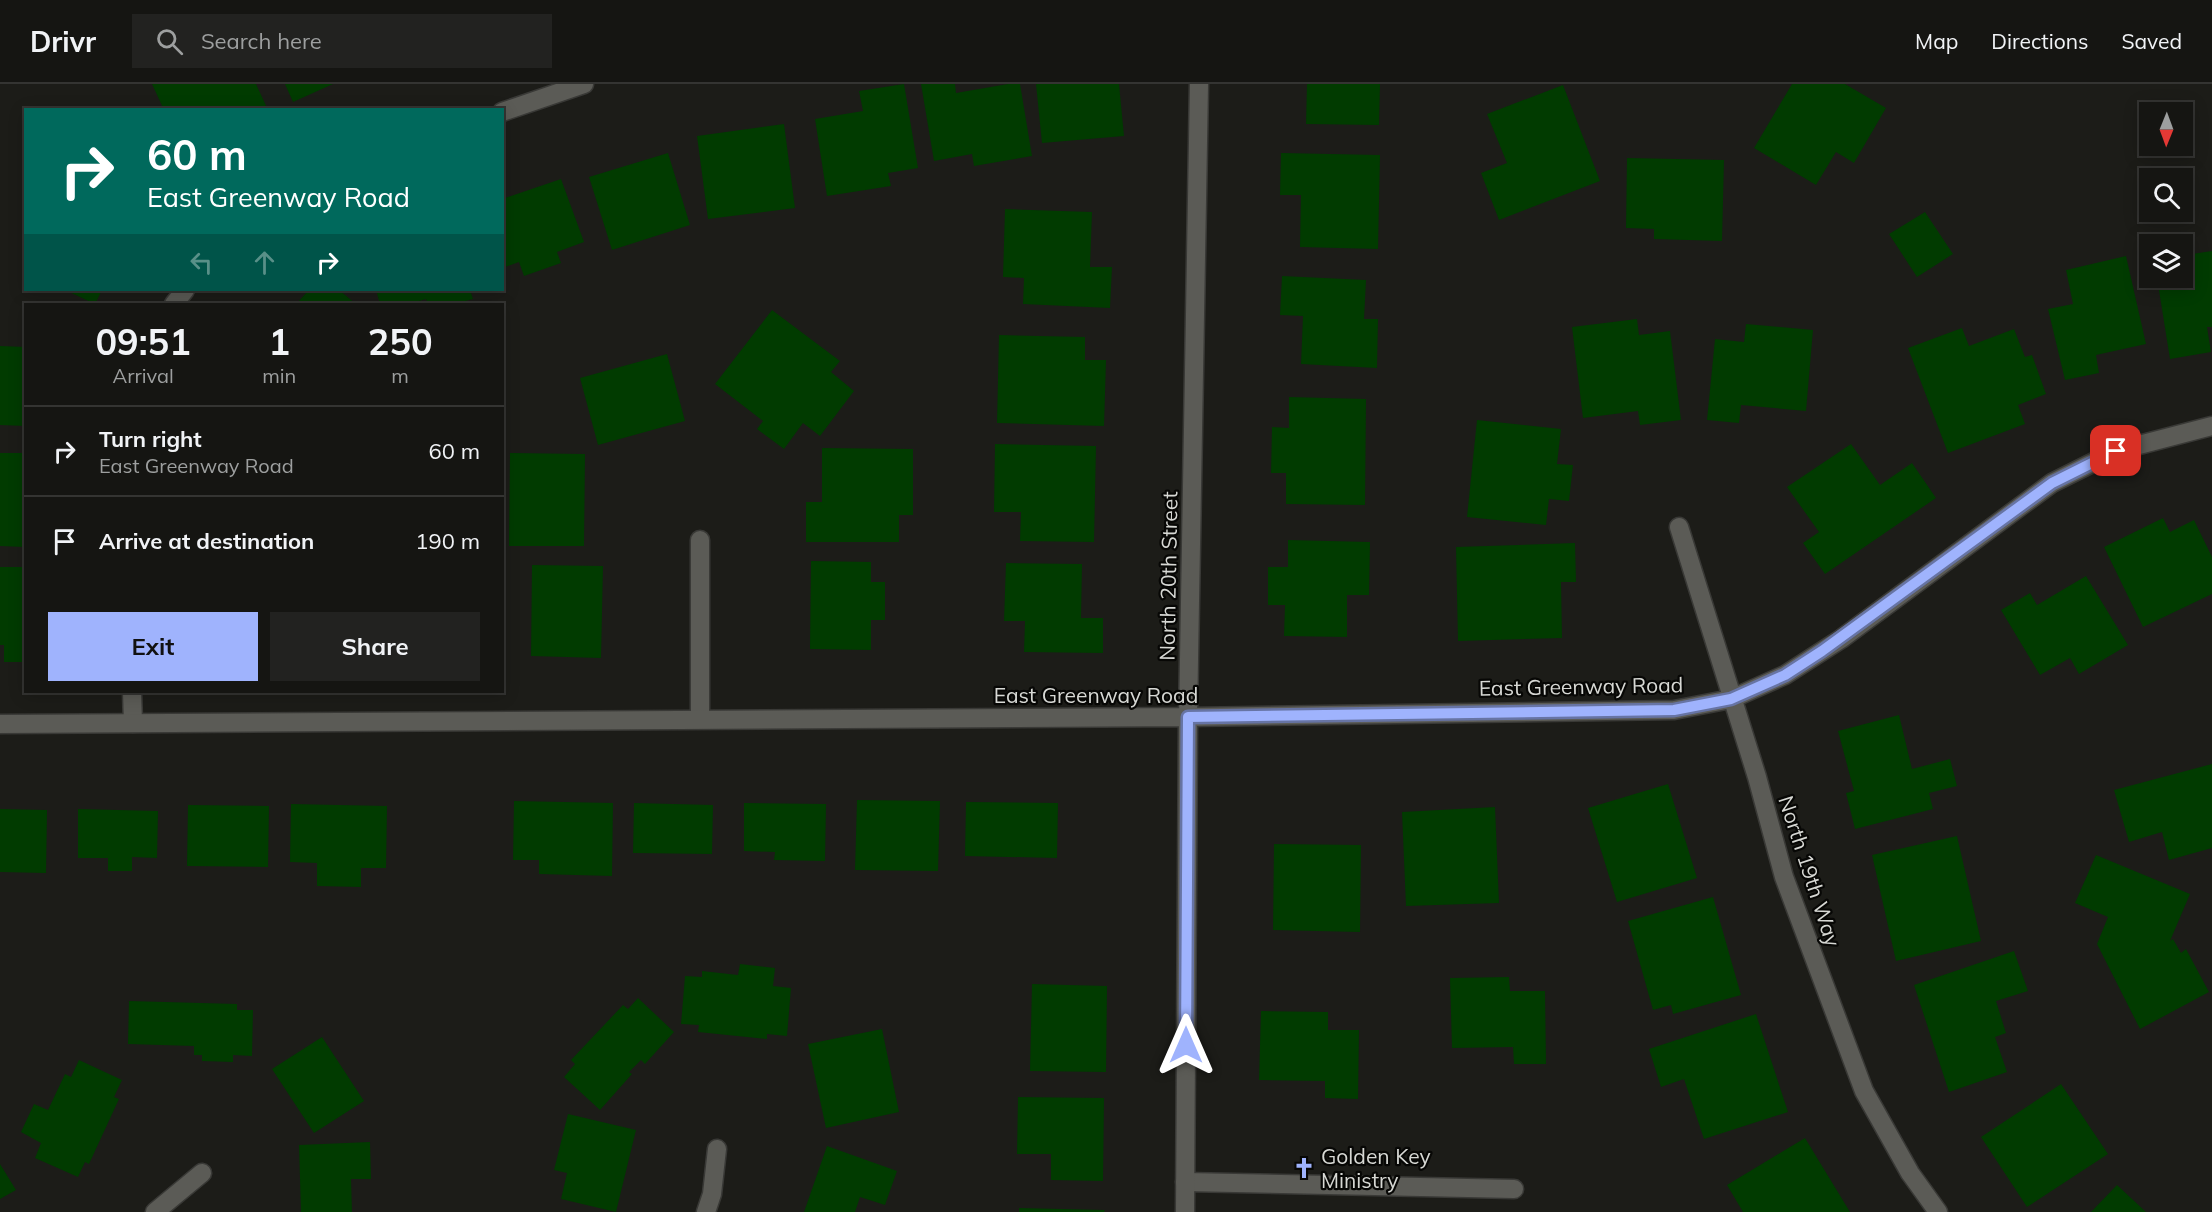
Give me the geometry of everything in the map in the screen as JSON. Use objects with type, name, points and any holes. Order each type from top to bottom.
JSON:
[{"type":"street","points":[[504,111],[584,84]]},
{"type":"street","name":"North 20th Street","points":[[1185,1212],[1188,717],[1199,84]]},
{"type":"street","points":[[175,303],[184,291]]},
{"type":"street","name":"East Greenway Road","points":[[0,724],[1188,717],[1674,710],[1731,699],[1785,675],[1822,651],[2052,483],[2116,451],[2212,426]]},
{"type":"street","name":"North 19th Way","points":[[1679,527],[1757,777],[1784,878],[1864,1091],[1910,1173],[1938,1212]]},
{"type":"street","points":[[700,540],[700,719]]},
{"type":"street","points":[[132,693],[133,723]]},
{"type":"street","points":[[706,1212],[712,1194],[717,1149]]},
{"type":"street","points":[[155,1212],[202,1173]]},
{"type":"street","points":[[1185,1182],[1514,1189]]},
{"type":"building","points":[[152,84],[256,84],[267,108],[163,108]]},
{"type":"building","points":[[285,84],[333,84],[293,102]]},
{"type":"building","points":[[904,84],[918,168],[888,173],[891,186],[827,196],[815,119],[863,111],[859,91]]},
{"type":"building","points":[[921,84],[955,84],[956,93],[1020,84],[1032,156],[974,166],[972,154],[934,161]]},
{"type":"building","points":[[1036,84],[1119,84],[1124,136],[1042,143]]},
{"type":"building","points":[[1307,84],[1380,84],[1379,125],[1306,124]]},
{"type":"building","points":[[1792,84],[1845,84],[1886,108],[1854,163],[1836,152],[1816,185],[1754,148]]},
{"type":"building","points":[[1563,85],[1600,181],[1499,220],[1481,173],[1507,163],[1487,114]]},
{"type":"building","points":[[784,124],[795,208],[708,219],[697,136]]},
{"type":"building","points":[[668,153],[690,225],[612,250],[589,177]]},
{"type":"building","points":[[1281,153],[1380,155],[1378,249],[1300,247],[1301,195],[1280,195]]},
{"type":"building","points":[[1627,158],[1724,160],[1722,241],[1654,239],[1654,229],[1626,228]]},
{"type":"building","points":[[561,179],[584,242],[557,252],[561,263],[524,276],[519,262],[504,267],[504,198]]},
{"type":"building","points":[[1005,209],[1092,212],[1090,267],[1112,267],[1110,308],[1023,304],[1024,278],[1003,277]]},
{"type":"building","points":[[1925,212],[1953,254],[1917,277],[1889,234]]},
{"type":"building","points":[[2212,251],[2212,327],[2207,327],[2211,352],[2170,359],[2159,288],[2193,288],[2193,254]]},
{"type":"building","points":[[2126,256],[2146,344],[2096,355],[2099,373],[2065,380],[2048,309],[2073,304],[2066,270]]},
{"type":"building","points":[[1282,276],[1366,280],[1364,319],[1378,319],[1377,368],[1301,364],[1303,316],[1280,315]]},
{"type":"building","points":[[67,291],[102,291],[96,303]]},
{"type":"building","points":[[308,291],[340,291],[355,303],[297,303]]},
{"type":"building","points":[[376,291],[470,291],[473,299],[458,303],[428,303],[426,299],[412,303],[380,303]]},
{"type":"building","points":[[772,310],[840,361],[831,372],[854,391],[820,436],[803,423],[784,449],[757,429],[763,421],[715,384]]},
{"type":"building","points":[[1637,319],[1639,335],[1670,331],[1681,420],[1640,425],[1638,411],[1583,418],[1572,327]]},
{"type":"building","points":[[1746,324],[1813,330],[1806,411],[1741,405],[1739,423],[1707,420],[1715,339],[1744,342]]},
{"type":"building","points":[[1962,328],[1969,346],[2014,329],[2025,357],[2032,355],[2046,394],[2018,405],[2025,424],[1948,453],[1908,348]]},
{"type":"building","points":[[999,335],[1085,337],[1085,360],[1106,360],[1104,426],[997,423]]},
{"type":"building","points":[[0,346],[24,347],[24,426],[0,425]]},
{"type":"building","points":[[667,354],[685,421],[598,445],[580,378]]},
{"type":"building","points":[[1289,397],[1366,399],[1365,505],[1286,504],[1286,473],[1271,473],[1272,427],[1289,428]]},
{"type":"building","points":[[1477,420],[1561,429],[1557,464],[1573,465],[1569,501],[1549,499],[1546,525],[1467,517]]},
{"type":"building","points":[[995,444],[1096,446],[1094,542],[1020,541],[1021,512],[994,512]]},
{"type":"building","points":[[1851,444],[1880,485],[1912,463],[1936,498],[1825,574],[1803,543],[1819,532],[1787,487]]},
{"type":"building","points":[[822,448],[913,449],[913,515],[899,515],[899,542],[806,542],[806,502],[822,502]]},
{"type":"building","points":[[0,453],[24,453],[24,547],[0,546]]},
{"type":"building","points":[[510,453],[585,454],[584,546],[509,546]]},
{"type":"building","points":[[2163,518],[2170,532],[2194,520],[2212,557],[2212,594],[2143,627],[2104,547]]},
{"type":"building","points":[[1288,540],[1370,542],[1369,595],[1347,595],[1347,637],[1284,636],[1285,605],[1268,605],[1268,567],[1288,567]]},
{"type":"building","points":[[1575,543],[1576,582],[1561,582],[1562,638],[1458,641],[1456,547]]},
{"type":"building","points":[[811,561],[871,562],[871,582],[885,582],[885,620],[871,620],[871,650],[810,649]]},
{"type":"building","points":[[1006,563],[1082,564],[1081,618],[1103,618],[1103,653],[1024,652],[1025,621],[1004,621]]},
{"type":"building","points":[[532,565],[603,566],[601,658],[531,656]]},
{"type":"building","points":[[0,567],[24,567],[24,662],[4,662],[4,645],[0,645]]},
{"type":"building","points":[[2086,576],[2128,645],[2079,674],[2070,658],[2040,675],[2001,610],[2030,593],[2037,605]]},
{"type":"building","points":[[1899,715],[1912,769],[1950,759],[1957,786],[1929,793],[1933,809],[1855,829],[1846,793],[1854,791],[1838,731]]},
{"type":"building","points":[[2212,764],[2212,848],[2169,860],[2162,832],[2129,842],[2114,790]]},
{"type":"building","points":[[1668,784],[1697,878],[1617,902],[1588,808]]},
{"type":"building","points":[[857,800],[940,801],[938,871],[855,870]]},
{"type":"building","points":[[514,801],[613,803],[612,876],[539,874],[539,860],[513,860]]},
{"type":"building","points":[[966,802],[1058,803],[1057,858],[965,856]]},
{"type":"building","points":[[634,803],[713,805],[712,854],[633,853]]},
{"type":"building","points":[[744,803],[826,804],[825,861],[774,860],[775,852],[744,851]]},
{"type":"building","points":[[291,804],[387,806],[386,868],[361,868],[361,887],[317,886],[317,863],[290,862]]},
{"type":"building","points":[[188,805],[269,806],[268,867],[187,866]]},
{"type":"building","points":[[1495,807],[1499,903],[1406,906],[1402,812]]},
{"type":"building","points":[[0,809],[47,810],[46,873],[0,872]]},
{"type":"building","points":[[78,809],[158,811],[157,858],[132,857],[132,871],[108,871],[108,858],[78,858]]},
{"type":"building","points":[[1957,836],[1981,941],[1896,961],[1872,855]]},
{"type":"building","points":[[1274,844],[1361,845],[1360,932],[1273,930]]},
{"type":"building","points":[[2096,855],[2190,894],[2170,941],[2173,939],[2181,953],[2186,949],[2209,992],[2140,1029],[2097,944],[2108,917],[2075,903]]},
{"type":"building","points":[[1713,897],[1741,995],[1673,1014],[1671,1005],[1653,1010],[1628,921]]},
{"type":"building","points":[[2014,951],[2028,991],[1996,1001],[2006,1033],[1995,1037],[2007,1072],[1949,1092],[1914,985]]},
{"type":"building","points":[[740,964],[775,968],[773,986],[791,988],[787,1036],[767,1034],[767,1039],[698,1032],[699,1025],[681,1024],[685,976],[702,977],[702,971],[738,975]]},
{"type":"building","points":[[1509,977],[1510,991],[1545,991],[1546,1064],[1514,1064],[1513,1047],[1452,1048],[1450,978]]},
{"type":"building","points":[[1032,984],[1107,986],[1106,1072],[1030,1071]]},
{"type":"building","points":[[638,998],[674,1032],[645,1064],[641,1060],[629,1072],[632,1074],[600,1110],[564,1077],[575,1064],[571,1060],[623,1005],[628,1009]]},
{"type":"building","points":[[129,1001],[237,1004],[237,1010],[253,1010],[252,1056],[233,1055],[233,1062],[202,1061],[202,1055],[194,1055],[194,1046],[128,1044]]},
{"type":"building","points":[[1261,1011],[1328,1012],[1328,1030],[1359,1030],[1358,1099],[1325,1098],[1325,1081],[1259,1080]]},
{"type":"building","points":[[1756,1014],[1788,1112],[1704,1139],[1684,1079],[1661,1087],[1649,1049]]},
{"type":"building","points":[[882,1029],[899,1112],[826,1128],[808,1044]]},
{"type":"building","points":[[322,1037],[364,1101],[314,1133],[272,1069]]},
{"type":"building","points":[[79,1060],[122,1080],[114,1097],[119,1099],[89,1164],[85,1162],[78,1177],[35,1158],[41,1143],[21,1132],[34,1104],[48,1110],[65,1074],[71,1077]]},
{"type":"building","points":[[2061,1084],[2108,1154],[2027,1207],[1981,1137]]},
{"type":"building","points":[[1018,1097],[1104,1098],[1103,1181],[1051,1180],[1051,1154],[1017,1154]]},
{"type":"building","points":[[568,1114],[636,1130],[616,1212],[561,1199],[567,1173],[554,1170]]},
{"type":"building","points":[[1805,1138],[1850,1212],[1743,1212],[1727,1185]]},
{"type":"building","points":[[370,1142],[371,1179],[351,1179],[352,1212],[301,1212],[299,1145]]},
{"type":"building","points":[[827,1146],[897,1171],[885,1205],[860,1197],[855,1212],[804,1212]]},
{"type":"building","points":[[0,1164],[16,1190],[0,1199]]},
{"type":"building","points":[[2117,1185],[2146,1212],[2091,1212]]},
{"type":"building","points":[[1019,1208],[1105,1210],[1104,1212],[1019,1212]]},
{"type":"place","name":"Golden Key Ministry","points":[[1304,1168]]},
{"type":"route","points":[[1186,1045],[1188,717],[1674,710],[1731,699],[1785,675],[1841,639],[2052,483],[2116,451]]}]
